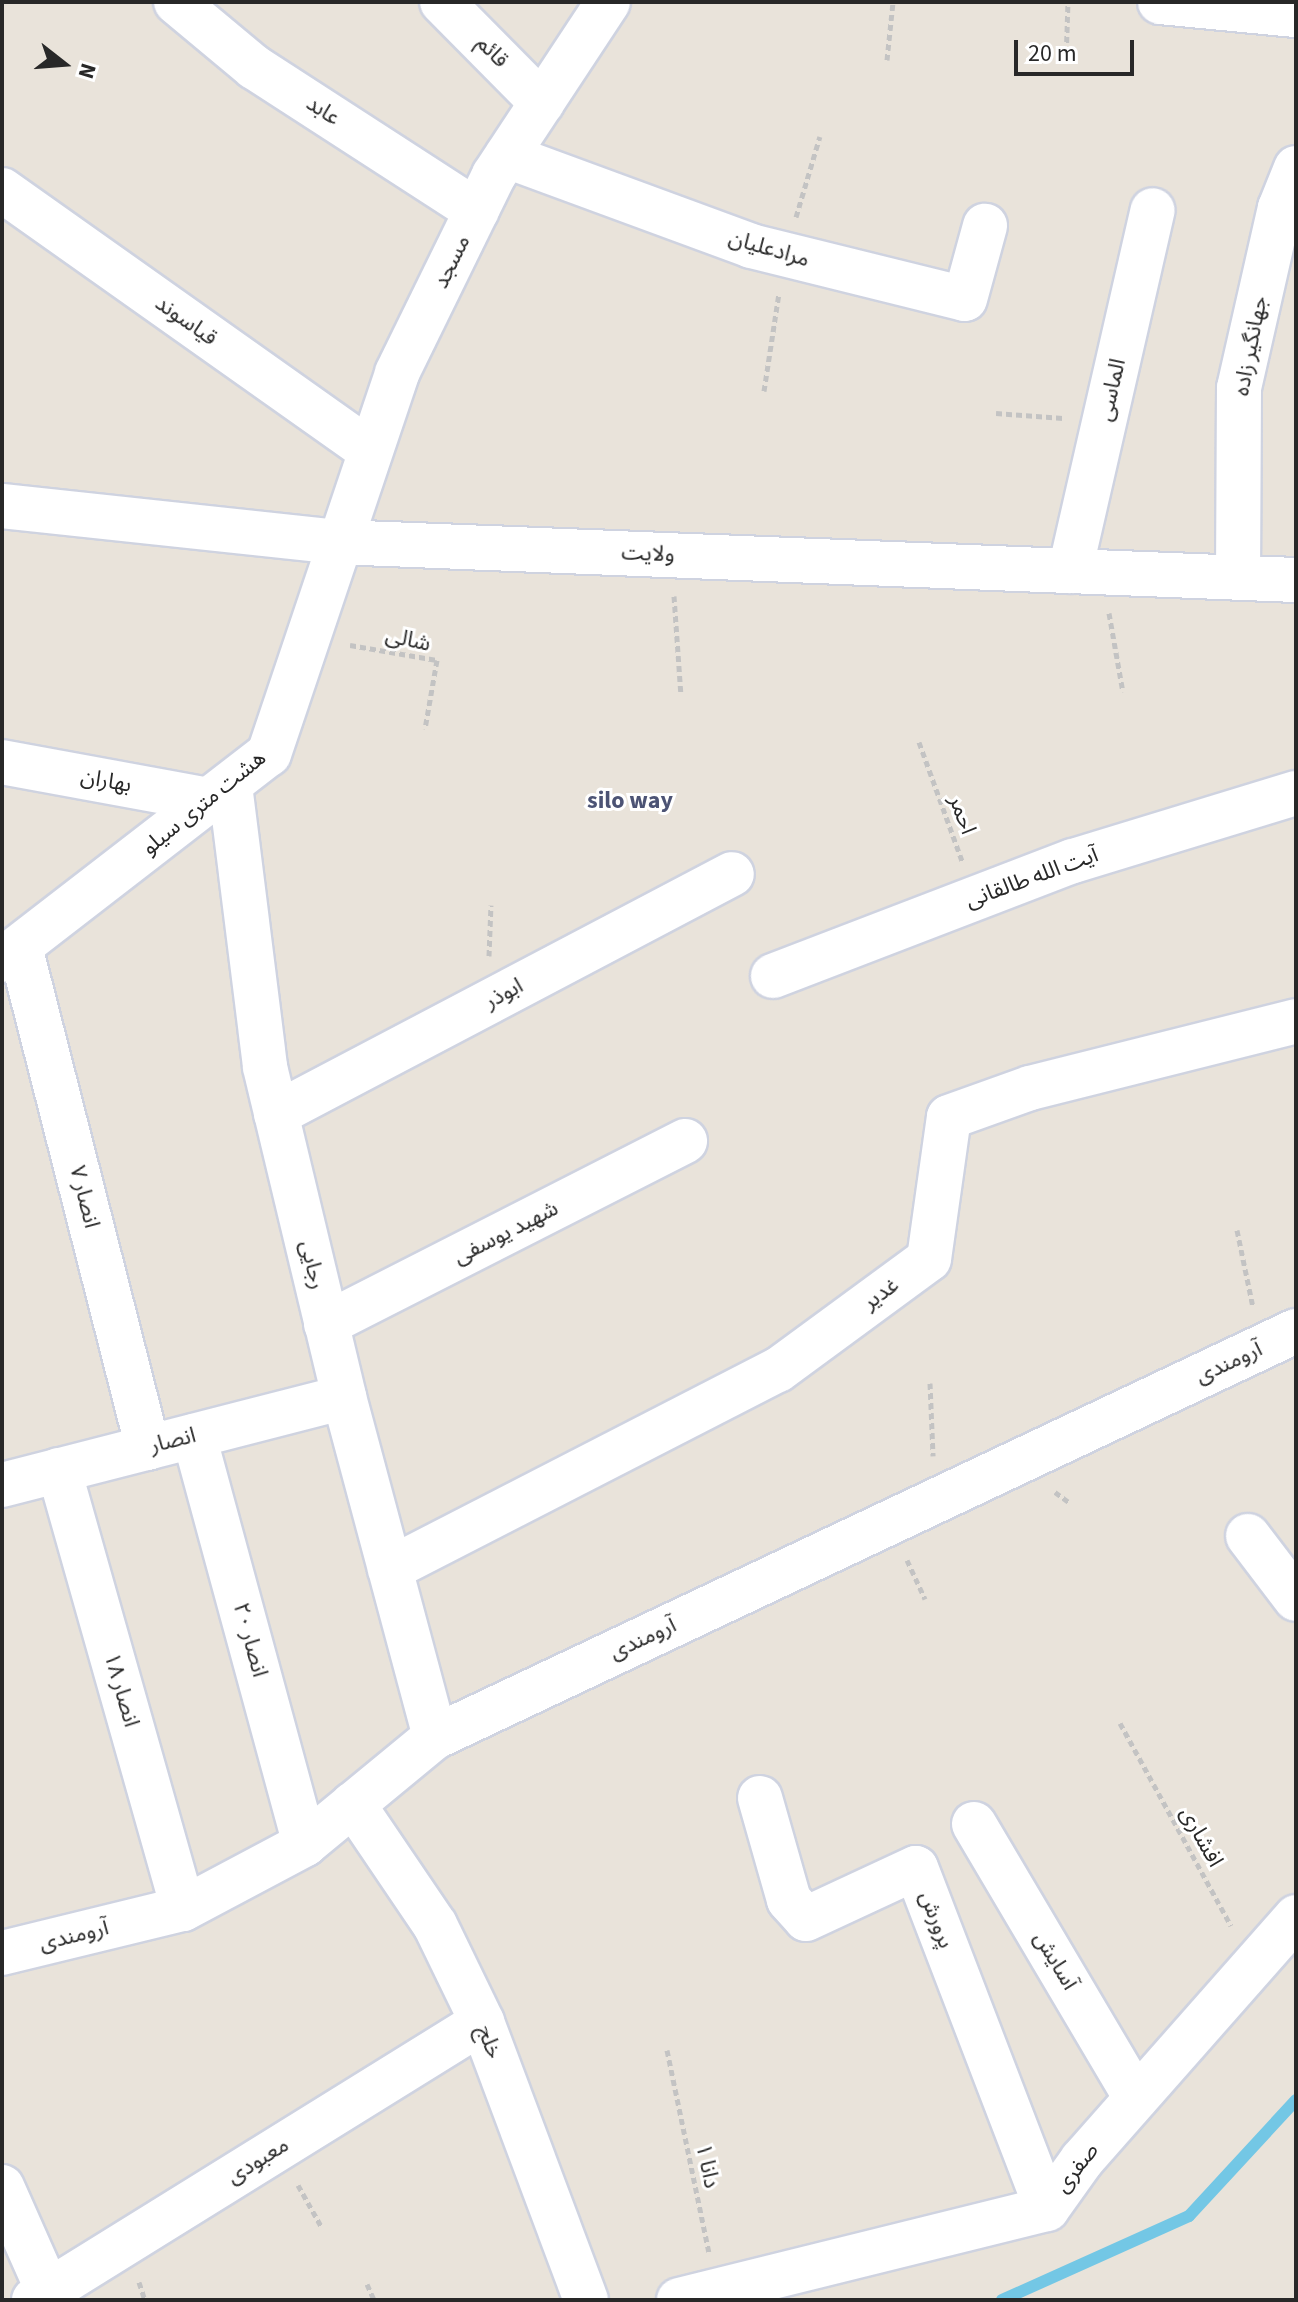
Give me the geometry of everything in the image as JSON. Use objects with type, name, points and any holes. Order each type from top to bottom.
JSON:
[{"type":"street","name":"عابد","points":[[176,2],[254,67],[477,211]]},
{"type":"street","name":"قائم","points":[[442,2],[542,103]]},
{"type":"street","name":"مسجد","points":[[337,542],[397,373],[477,211],[507,156],[608,2]]},
{"type":"street","points":[[1160,2],[1296,15]]},
{"type":"street","name":"مرادعلیان","points":[[507,156],[751,246],[965,299],[985,226]]},
{"type":"street","name":"جهانگیر زاده","points":[[1238,578],[1239,388],[1280,208],[1296,168]]},
{"type":"street","name":"قیاسوند","points":[[2,190],[370,451]]},
{"type":"street","name":"الماسی","points":[[1086,572],[1105,421],[1153,210]]},
{"type":"street","name":"ولایت","points":[[2,506],[337,542],[1296,580]]},
{"type":"street","name":"هشت متری سیلو","points":[[11,953],[269,754],[337,542]]},
{"type":"street","name":"بهاران","points":[[2,762],[220,792]]},
{"type":"street","name":"رجایی","points":[[220,792],[265,1067],[344,1397],[435,1737]]},
{"type":"street","name":"آیت الله طالقانی","points":[[773,976],[1073,861],[1296,793]]},
{"type":"street","name":"ابوذر","points":[[276,1114],[732,874]]},
{"type":"street","name":"انصار ۷","points":[[11,953],[148,1448]]},
{"type":"street","name":"غدیر","points":[[390,1569],[778,1370],[929,1259],[949,1117],[1030,1088],[1296,1021]]},
{"type":"street","name":"شهید یوسفی","points":[[326,1324],[685,1141]]},
{"type":"street","name":"آرومندی","points":[[2,1953],[183,1909],[305,1844],[435,1737],[1278,1339]]},
{"type":"street","name":"انصار","points":[[2,1485],[344,1397]]},
{"type":"street","name":"انصار ۲۰","points":[[194,1436],[305,1844]]},
{"type":"street","name":"انصار ۱۸","points":[[59,1470],[183,1909]]},
{"type":"street","points":[[1248,1536],[1296,1599]]},
{"type":"street","name":"پرورش","points":[[760,1798],[789,1900],[806,1919],[916,1868],[1047,2209]]},
{"type":"street","name":"خلج","points":[[353,1804],[435,1925],[482,2022],[586,2300]]},
{"type":"street","name":"آسایش","points":[[974,1824],[1136,2098]]},
{"type":"street","name":"صفری","points":[[698,2294],[1047,2209],[1136,2098],[1296,1917]]},
{"type":"street","name":"معبودی","points":[[41,2296],[482,2022]]},
{"type":"street","points":[[2,2187],[41,2296]]},
{"type":"path","points":[[887,60],[893,2]]},
{"type":"path","points":[[1066,62],[1068,2]]},
{"type":"path","points":[[996,413],[1105,421]]},
{"type":"path","points":[[672,555],[681,695]]},
{"type":"path","points":[[1086,572],[1123,692]]},
{"type":"path","name":"شالی","points":[[306,638],[437,660],[425,729]]},
{"type":"path","name":"احمر","points":[[919,742],[976,899]]},
{"type":"path","points":[[1237,1230],[1278,1339]]},
{"type":"path","points":[[930,1383],[935,1501]]},
{"type":"path","name":"افشاری","points":[[1120,1723],[1254,1966]]},
{"type":"path","name":"دانا ۱","points":[[667,2050],[698,2294]]},
{"type":"path","points":[[367,2284],[374,2300]]},
{"type":"waterway","points":[[1002,2300],[1189,2216],[1296,2100]]},
{"type":"district","name":"silo way","points":[[630,801]]}]
